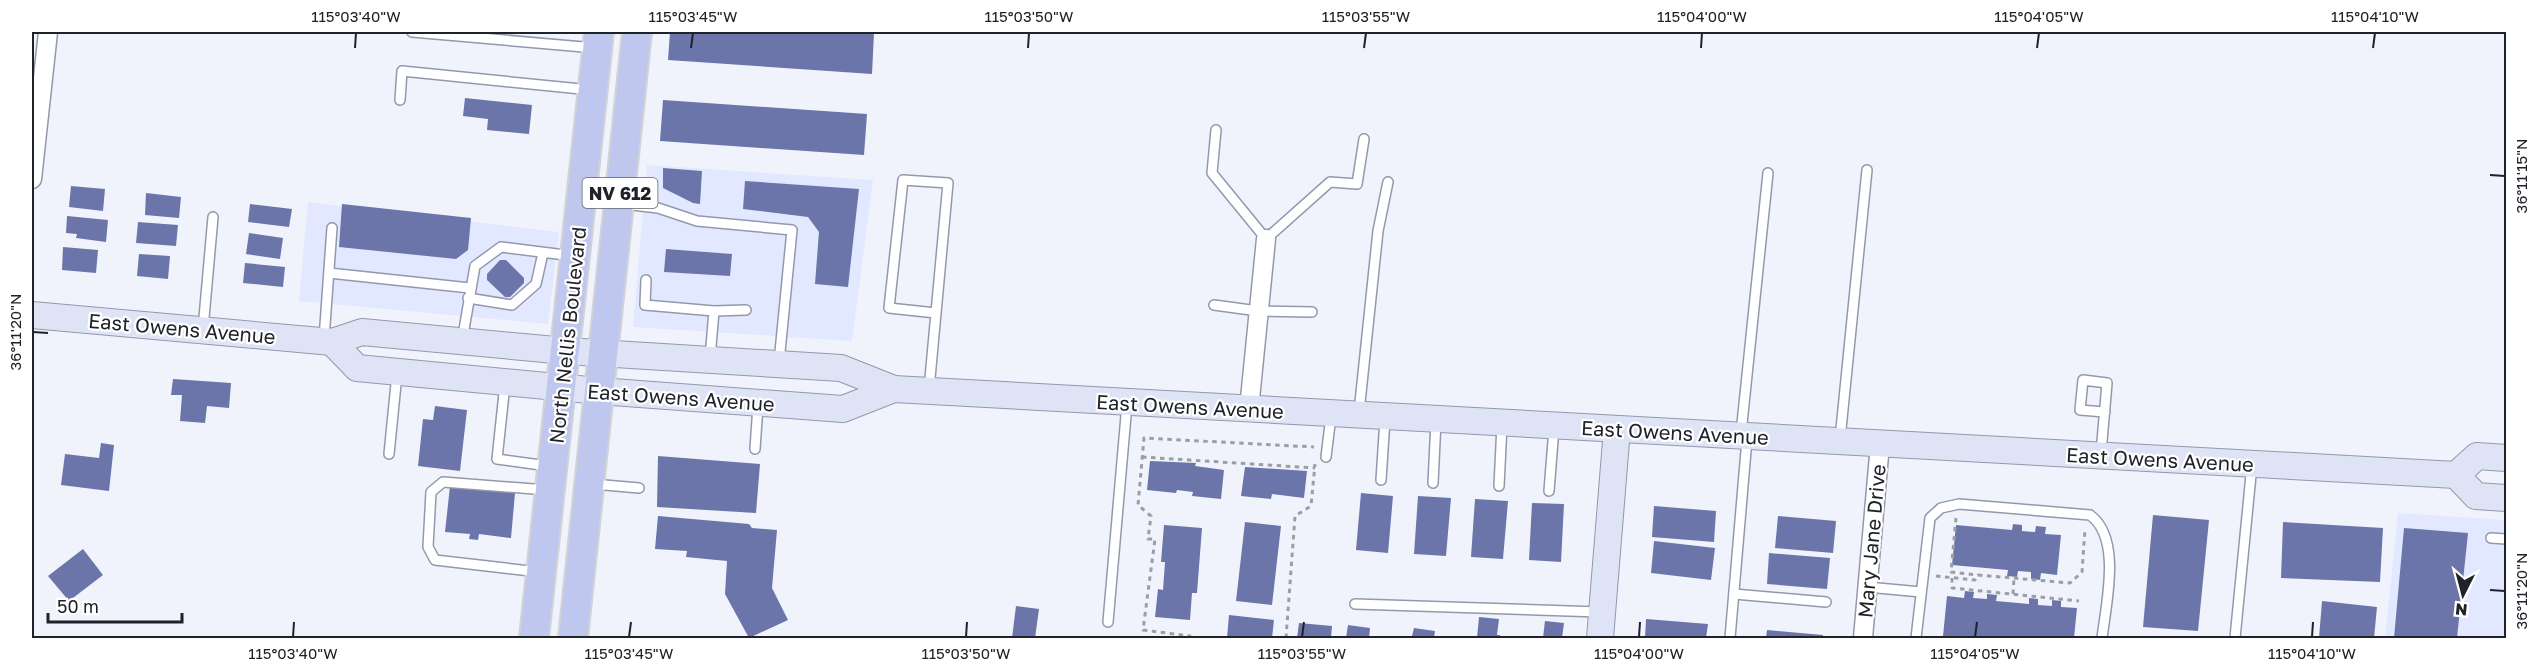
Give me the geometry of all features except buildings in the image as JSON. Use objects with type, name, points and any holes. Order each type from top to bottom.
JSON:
[{"type":"main road","name":"North Nellis Boulevard","points":[[573,639],[637,32]]},
{"type":"main road","name":"North Nellis Boulevard","points":[[534,639],[598,40]]},
{"type":"main road","name":"East Owens Avenue","points":[[32,315],[328,342],[362,332],[603,354],[841,368],[894,389],[2456,475]]},
{"type":"main road","name":"East Owens Avenue","points":[[328,342],[357,368],[562,388],[843,409],[894,389]]},
{"type":"main road","points":[[1600,639],[1617,429]]},
{"type":"main road","points":[[2506,458],[2477,456],[2456,475],[2476,496],[2506,498]]},
{"type":"street","points":[[32,172],[48,32]]},
{"type":"street","points":[[1249,409],[1266,238]]},
{"type":"street","name":"Mary Jane Drive","points":[[1863,639],[1880,444]]},
{"type":"lane","points":[[412,32],[598,40]]},
{"type":"lane","points":[[400,100],[402,71],[593,90]]},
{"type":"lane","points":[[1216,130],[1212,173],[1266,238],[1330,182],[1357,184],[1364,140]]},
{"type":"lane","points":[[1840,441],[1867,170]]},
{"type":"lane","points":[[1730,639],[1744,436],[1768,173]]},
{"type":"lane","points":[[929,391],[948,183],[903,180],[889,308],[936,313]]},
{"type":"lane","points":[[1359,415],[1378,231],[1388,182]]},
{"type":"lane","points":[[619,204],[658,208],[697,221],[792,230],[778,364]]},
{"type":"lane","points":[[203,330],[213,218]]},
{"type":"lane","points":[[328,342],[328,273],[332,228]]},
{"type":"lane","points":[[462,340],[475,266],[501,247],[576,256]]},
{"type":"lane","points":[[328,273],[469,293],[512,305],[536,284],[543,253]]},
{"type":"lane","points":[[646,280],[645,305],[746,310]]},
{"type":"lane","points":[[1214,305],[1258,311],[1312,312]]},
{"type":"lane","points":[[710,360],[714,310]]},
{"type":"lane","points":[[389,454],[397,372]]},
{"type":"lane","points":[[505,382],[497,459],[552,478]]},
{"type":"lane","points":[[1108,622],[1127,402]]},
{"type":"lane","points":[[755,449],[758,403]]},
{"type":"lane","points":[[2101,456],[2105,412]]},
{"type":"lane","points":[[1326,457],[1331,413]]},
{"type":"lane","points":[[1381,480],[1385,416]]},
{"type":"lane","points":[[1433,483],[1437,419]]},
{"type":"lane","points":[[1499,486],[1502,423]]},
{"type":"lane","points":[[1549,491],[1555,426]]},
{"type":"lane","points":[[2235,639],[2252,464]]},
{"type":"lane","points":[[542,572],[435,560],[428,547],[431,492],[443,482],[552,478]]},
{"type":"lane","points":[[589,484],[639,488]]},
{"type":"lane","points":[[1916,639],[1930,518],[1941,508],[1959,504],[2090,515],[2098,521],[2105,533],[2110,561],[2102,639]]},
{"type":"lane","points":[[2491,538],[2506,539]]},
{"type":"lane","points":[[1867,587],[1921,592]]},
{"type":"lane","points":[[1734,594],[1827,602]]},
{"type":"lane","points":[[1354,604],[1602,612]]},
{"type":"path","points":[[1198,639],[1143,630],[1155,539],[1148,539],[1151,516],[1138,505],[1144,438],[1317,447]]},
{"type":"path","points":[[1142,457],[1315,468]]},
{"type":"path","points":[[1286,639],[1295,516],[1311,506],[1316,458]]},
{"type":"path","points":[[1956,517],[1951,572],[1978,575],[2072,583],[2082,572],[2085,529]]},
{"type":"path","points":[[1922,574],[1975,580],[1978,575]]},
{"type":"path","points":[[1952,578],[1952,588],[2079,601]]},
{"type":"path","points":[[2013,594],[2014,578]]},
{"type":"shaded area","points":[[647,165],[873,180],[852,341],[633,327]]},
{"type":"shaded area","points":[[308,202],[559,232],[548,324],[299,301]]},
{"type":"shaded area","points":[[2398,513],[2506,520],[2506,638],[2385,638]]}]
